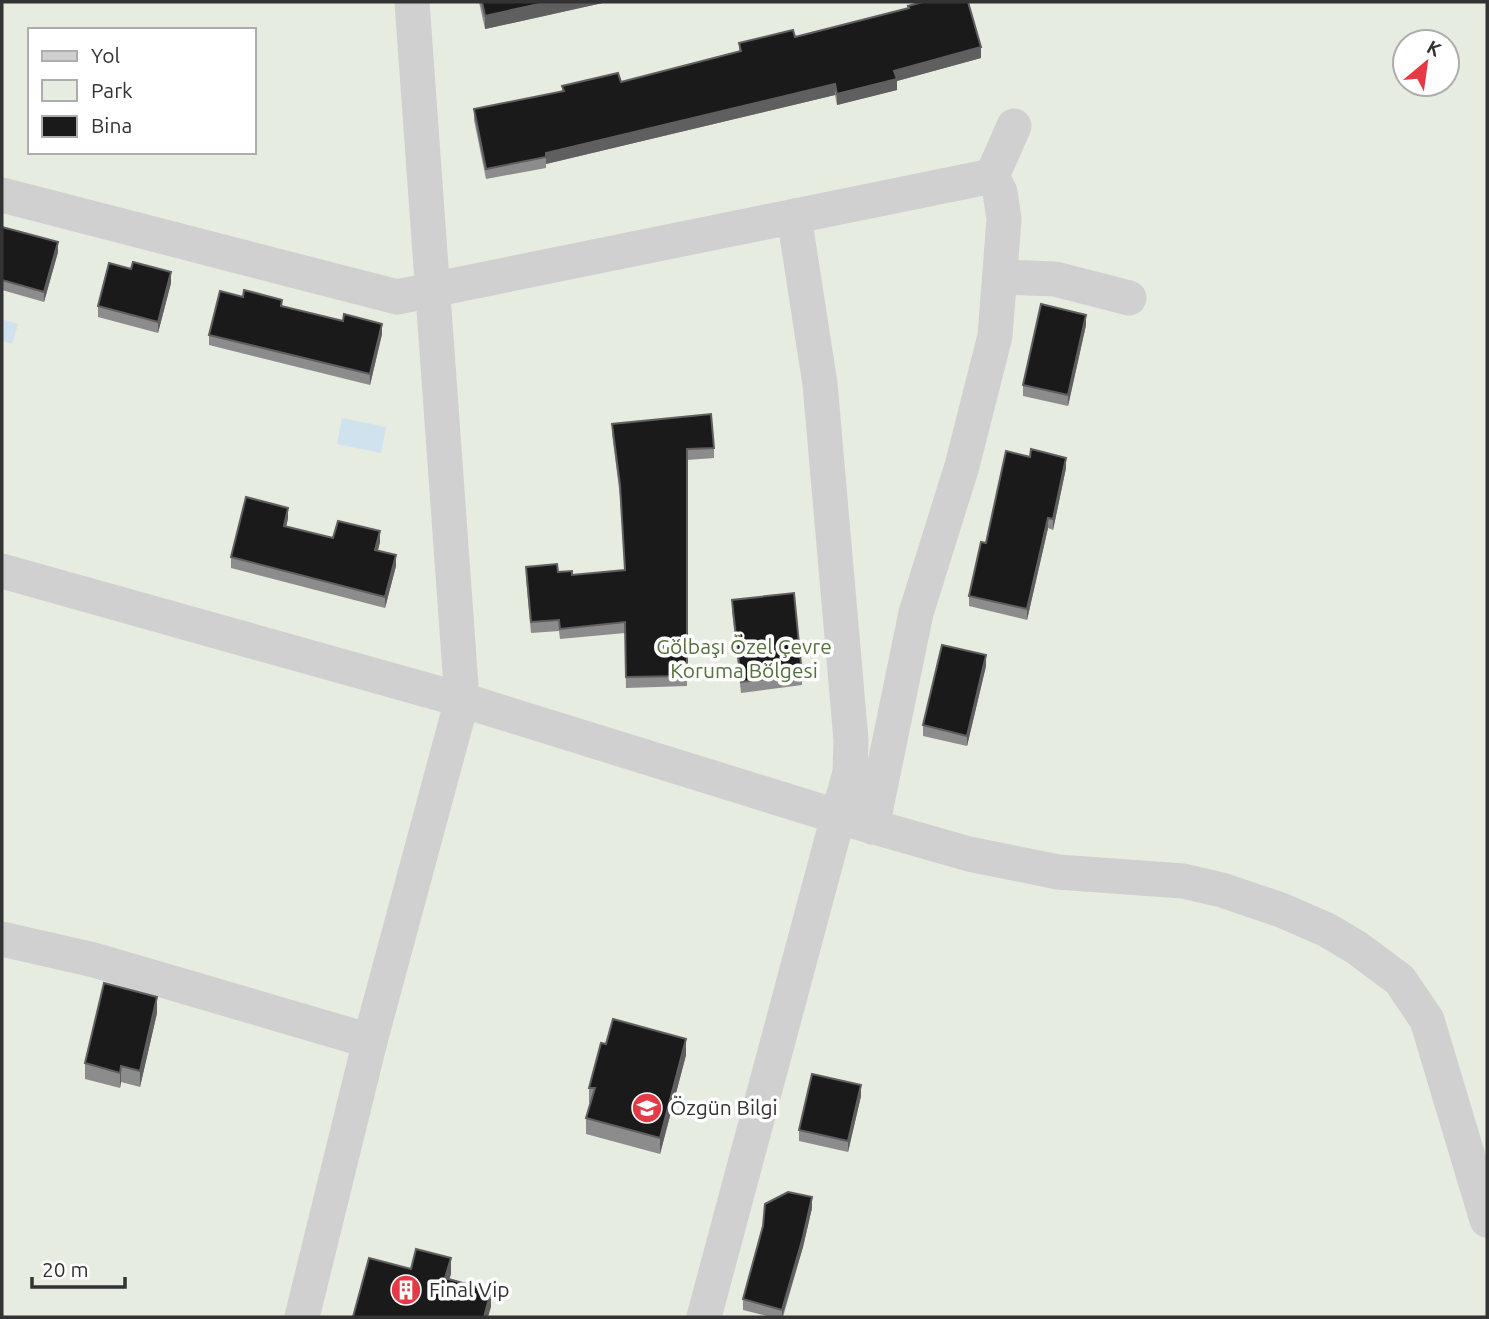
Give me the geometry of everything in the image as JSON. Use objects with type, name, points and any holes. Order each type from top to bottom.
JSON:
[{"type":"street","points":[[302,1317],[370,1041],[462,700],[412,2]]},
{"type":"street","points":[[872,827],[916,613],[962,467],[996,336],[1004,219],[1000,192],[992,176],[1014,125]]},
{"type":"street","points":[[2,195],[397,296],[992,176]]},
{"type":"street","points":[[704,1317],[850,772],[851,740],[819,376],[794,216]]},
{"type":"street","points":[[1001,277],[1055,279],[1129,298]]},
{"type":"street","points":[[2,571],[462,700],[839,817],[969,854],[1058,872],[1183,881],[1281,910],[1327,930],[1357,948],[1400,980],[1427,1020],[1487,1220]]},
{"type":"street","points":[[2,939],[94,960],[370,1041]]},
{"type":"green space","name":"Gölbaşı Özel Çevre Koruma Bölgesi","points":[[2,2],[1487,2],[1487,1317],[2,1317]]},
{"type":"water","points":[[2,319],[18,324],[12,344],[2,341]]},
{"type":"water","points":[[342,418],[386,427],[381,453],[337,444]]},
{"type":"building","points":[[482,2],[548,2],[485,16]]},
{"type":"building","points":[[923,2],[968,2],[981,47],[894,71],[897,79],[837,94],[835,84],[546,153],[546,157],[486,169],[474,109],[564,91],[562,86],[618,73],[621,82],[741,51],[739,43],[793,30],[795,37]]},
{"type":"building","points":[[2,227],[58,242],[44,292],[2,280]]},
{"type":"building","points":[[133,262],[171,272],[158,322],[98,306],[109,263],[131,269]]},
{"type":"building","points":[[244,290],[282,300],[281,306],[343,321],[344,314],[382,324],[370,374],[209,335],[220,291],[243,297]]},
{"type":"building","points":[[1041,304],[1086,315],[1068,395],[1023,385]]},
{"type":"building","points":[[711,414],[714,448],[687,449],[687,676],[626,677],[625,622],[560,629],[559,620],[531,622],[526,567],[557,564],[558,572],[572,571],[572,575],[625,570],[620,485],[612,424]]},
{"type":"building","points":[[1031,449],[1066,458],[1053,519],[1048,518],[1027,609],[969,596],[981,542],[986,543],[1006,451],[1030,457]]},
{"type":"building","points":[[246,497],[288,508],[284,526],[333,538],[338,521],[380,531],[375,550],[396,555],[385,597],[231,557]]},
{"type":"building","points":[[794,593],[802,675],[741,682],[732,600]]},
{"type":"building","points":[[942,645],[986,655],[967,736],[923,725]]},
{"type":"building","points":[[104,983],[157,997],[140,1071],[121,1066],[120,1073],[85,1063]]},
{"type":"building","points":[[613,1019],[686,1039],[660,1138],[586,1118],[595,1088],[589,1088],[601,1043],[606,1044]]},
{"type":"building","points":[[812,1074],[861,1085],[848,1141],[799,1130]]},
{"type":"building","points":[[788,1192],[812,1197],[782,1310],[743,1299],[763,1226],[765,1204]]},
{"type":"building","name":"Final Vip","points":[[416,1249],[451,1258],[445,1278],[491,1291],[484,1317],[353,1317],[369,1258],[411,1269]]},
{"type":"place","name":"Özgün Bilgi","points":[[647,1108]]},
{"type":"place","name":"Final Vip","points":[[406,1290]]}]
